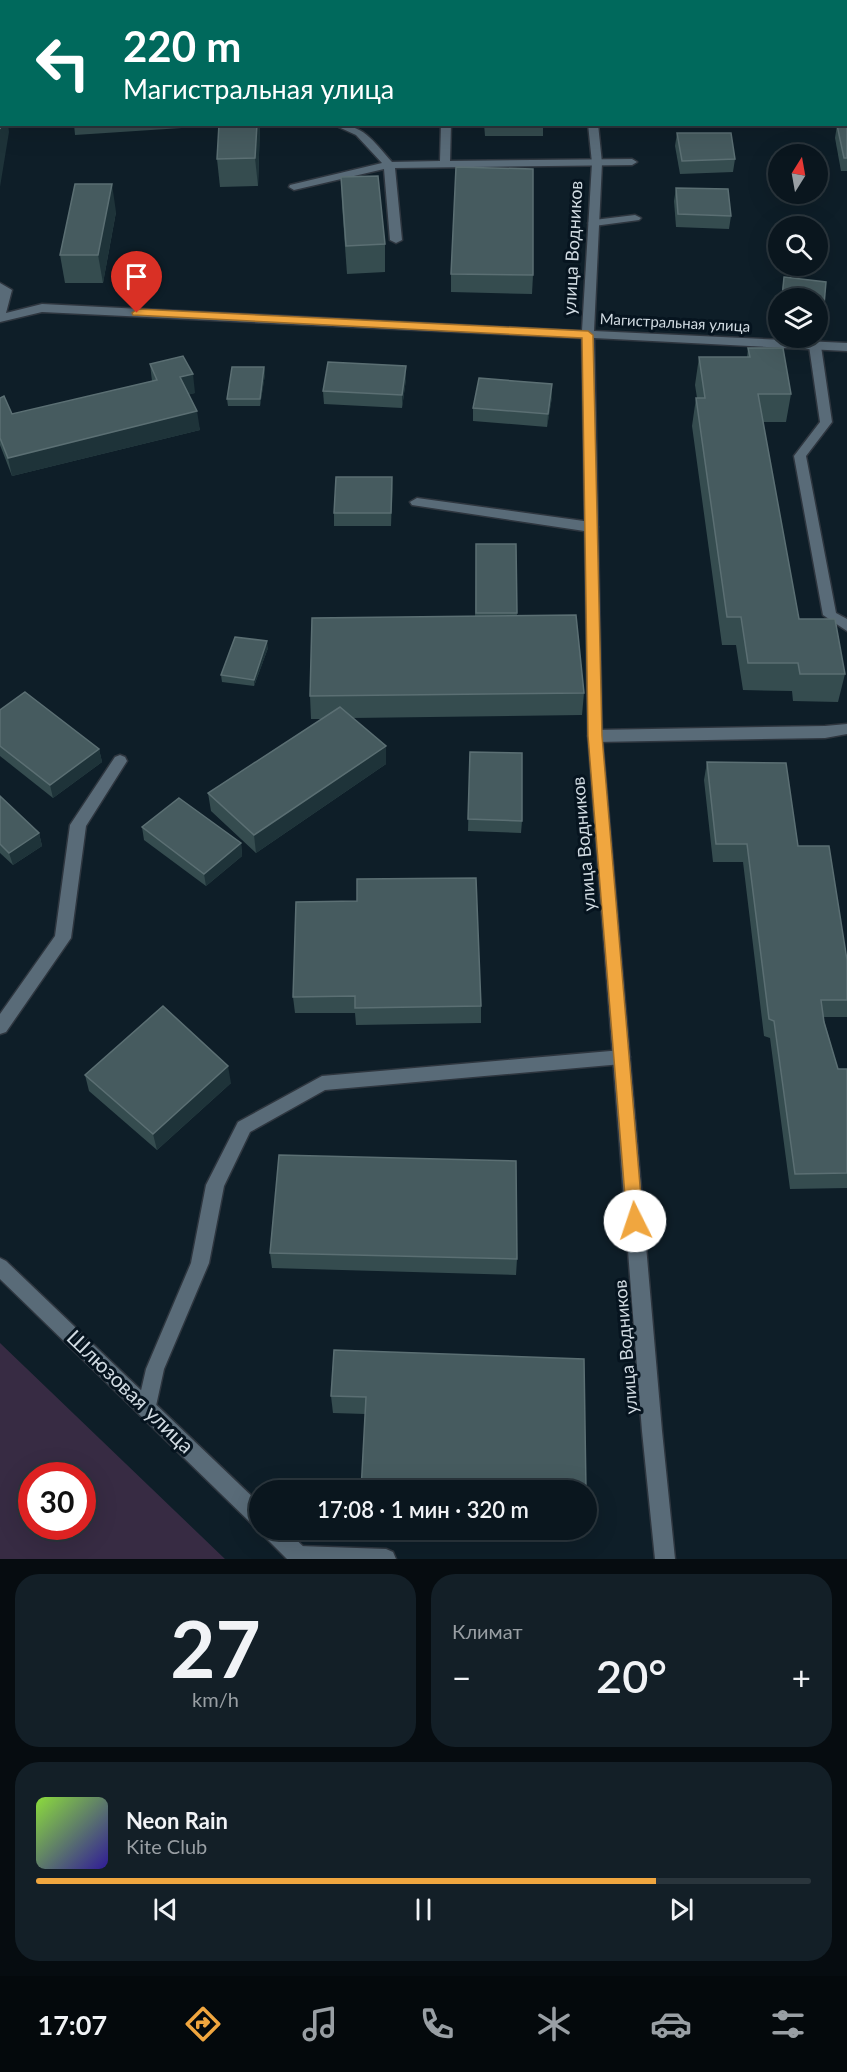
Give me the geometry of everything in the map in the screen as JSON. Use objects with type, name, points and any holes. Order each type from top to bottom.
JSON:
[{"type":"street","points":[[342,126],[360,133],[389,165],[396,240]]},
{"type":"street","points":[[445,164],[446,126]]},
{"type":"street","name":"улица Водников","points":[[593,126],[597,163],[588,335],[595,736],[652,1431],[665,1559]]},
{"type":"street","points":[[294,187],[389,165],[632,162]]},
{"type":"street","points":[[594,224],[635,218]]},
{"type":"street","points":[[0,286],[6,290],[0,317]]},
{"type":"street","name":"Магистральная улица","points":[[0,317],[42,308],[768,344]]},
{"type":"street","name":"Магистральная улица","points":[[828,346],[847,347]]},
{"type":"street","points":[[815,348],[826,422],[800,456],[830,615],[847,626]]},
{"type":"street","points":[[417,502],[591,526]]},
{"type":"street","points":[[595,736],[825,732],[847,729]]},
{"type":"street","points":[[0,1027],[63,938],[78,825],[120,761]]},
{"type":"street","points":[[147,1408],[155,1369],[200,1263],[215,1185],[244,1127],[322,1083],[622,1057]]},
{"type":"street","name":"Шлюзовая улица","points":[[0,1267],[249,1507]]},
{"type":"street","points":[[282,1540],[300,1558],[386,1559]]},
{"type":"shaded area","points":[[0,1343],[225,1559],[0,1559]]},
{"type":"building","points":[[219,126],[257,126],[255,158],[217,159]]},
{"type":"building","points":[[837,126],[847,126],[847,158],[844,158]]},
{"type":"building","points":[[677,133],[731,133],[735,159],[682,161]]},
{"type":"building","points":[[456,167],[533,169],[533,275],[451,274]]},
{"type":"building","points":[[378,176],[385,244],[346,246],[341,177]]},
{"type":"building","points":[[75,184],[112,184],[98,255],[60,255]]},
{"type":"building","points":[[676,188],[728,189],[731,216],[678,214]]},
{"type":"building","points":[[784,277],[826,282],[825,288],[783,288]]},
{"type":"building","points":[[748,348],[783,348],[791,394],[758,394],[799,619],[835,619],[845,674],[800,674],[798,663],[748,663],[741,617],[727,617],[696,398],[705,398],[699,357],[750,357]]},
{"type":"building","points":[[183,356],[193,374],[180,377],[197,411],[8,458],[0,438],[0,398],[4,396],[12,414],[157,380],[150,364]]},
{"type":"building","points":[[328,362],[406,366],[402,395],[323,391]]},
{"type":"building","points":[[232,367],[264,367],[260,399],[227,399]]},
{"type":"building","points":[[479,378],[552,384],[548,414],[473,408]]},
{"type":"building","points":[[336,477],[392,477],[391,513],[334,513]]},
{"type":"building","points":[[476,544],[516,544],[517,613],[476,613]]},
{"type":"building","points":[[576,615],[584,693],[310,696],[312,618]]},
{"type":"building","points":[[235,637],[267,641],[254,680],[221,675]]},
{"type":"building","points":[[25,692],[99,749],[50,785],[0,746],[0,710]]},
{"type":"building","points":[[340,707],[386,746],[254,835],[208,793]]},
{"type":"building","points":[[470,752],[522,753],[522,821],[468,819]]},
{"type":"building","points":[[707,762],[786,763],[798,846],[829,846],[847,960],[847,1000],[821,1000],[824,1022],[838,1069],[847,1069],[847,1173],[795,1174],[774,1021],[769,1019],[747,844],[716,844]]},
{"type":"building","points":[[0,796],[39,833],[9,853],[0,844]]},
{"type":"building","points":[[179,798],[241,843],[204,874],[142,827]]},
{"type":"building","points":[[476,878],[481,1006],[355,1008],[355,996],[293,997],[296,902],[357,901],[357,879]]},
{"type":"building","points":[[163,1006],[228,1066],[153,1134],[85,1075]]},
{"type":"building","points":[[279,1155],[516,1161],[517,1259],[270,1253]]},
{"type":"building","points":[[334,1350],[584,1359],[586,1480],[362,1480],[366,1397],[331,1396]]},
{"type":"route","points":[[137,313],[588,335],[595,736],[635,1221]]}]
